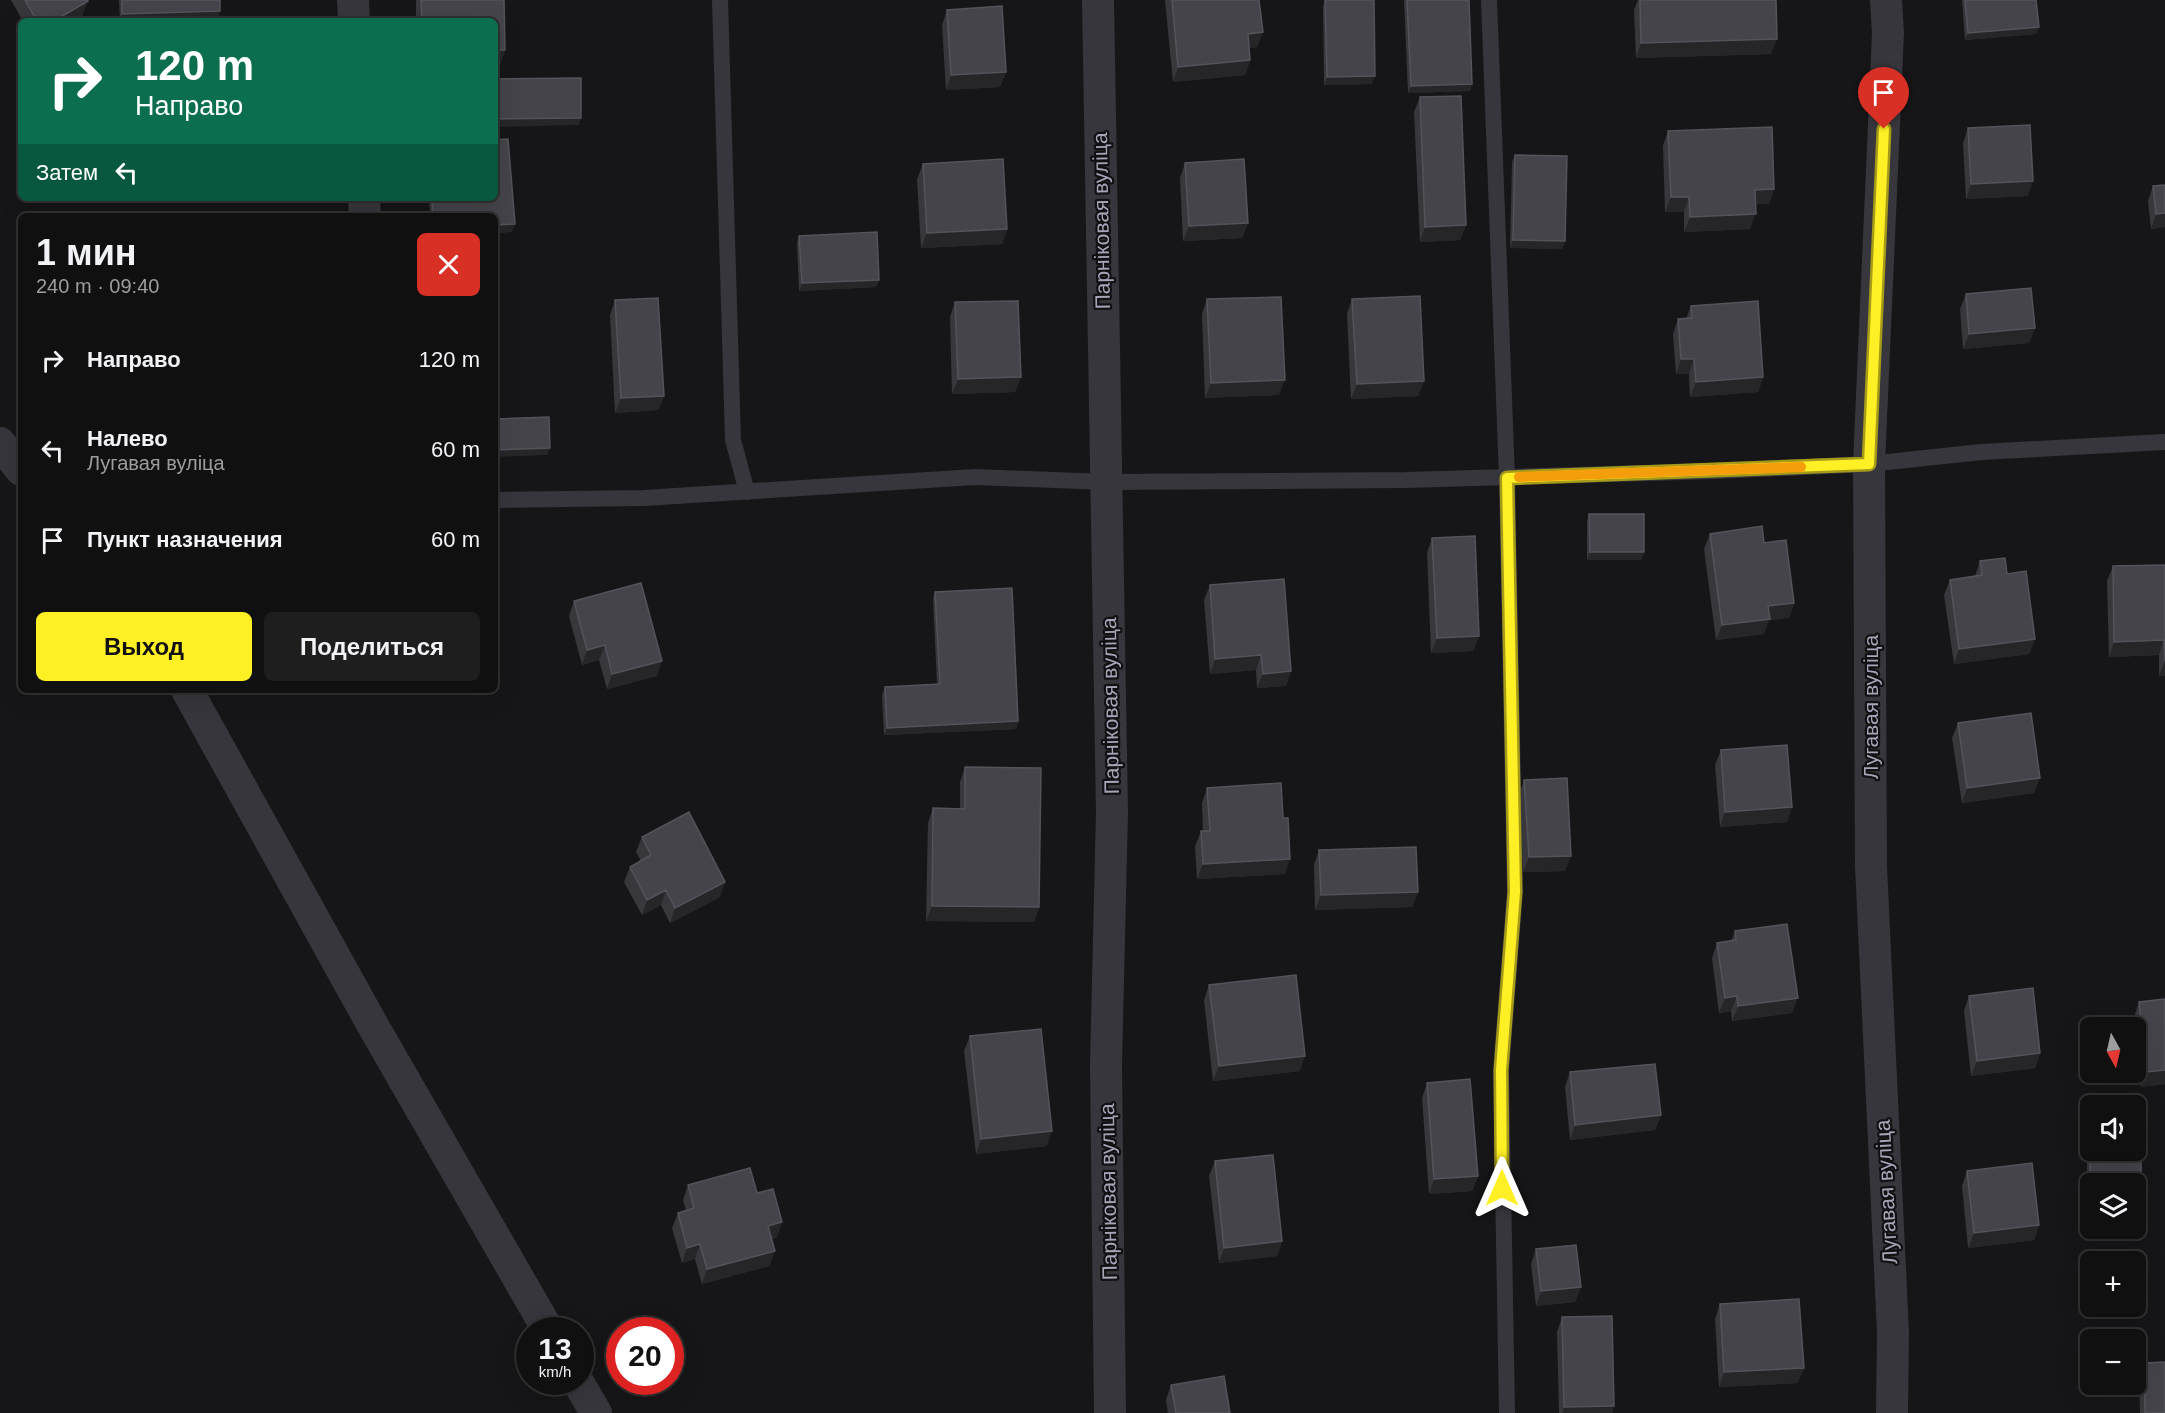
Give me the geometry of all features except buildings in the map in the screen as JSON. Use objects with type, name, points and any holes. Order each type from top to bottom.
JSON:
[{"type":"street","points":[[353,0],[354,18]]},
{"type":"street","name":"Парніковая вуліца","points":[[1098,0],[1112,812],[1106,1065],[1110,1413]]},
{"type":"street","name":"Лугавая вуліца","points":[[1886,0],[1888,33],[1869,464],[1871,866],[1892,1321],[1892,1413]]},
{"type":"street","points":[[0,443],[18,466]]},
{"type":"street","points":[[190,693],[372,1024],[541,1317]]},
{"type":"street","points":[[586,1395],[596,1413]]},
{"type":"lane","points":[[720,0],[733,440],[747,492]]},
{"type":"lane","points":[[1489,0],[1507,478],[1515,892],[1501,1070],[1507,1413]]},
{"type":"lane","points":[[498,500],[645,498],[975,477],[1106,482],[1507,478],[1869,464],[1982,452],[2165,442]]},
{"type":"slow traffic","points":[[1519,477],[1801,467]]},
{"type":"route","points":[[1502,1188],[1501,1070],[1515,892],[1507,478],[1869,464],[1884,129]]}]
